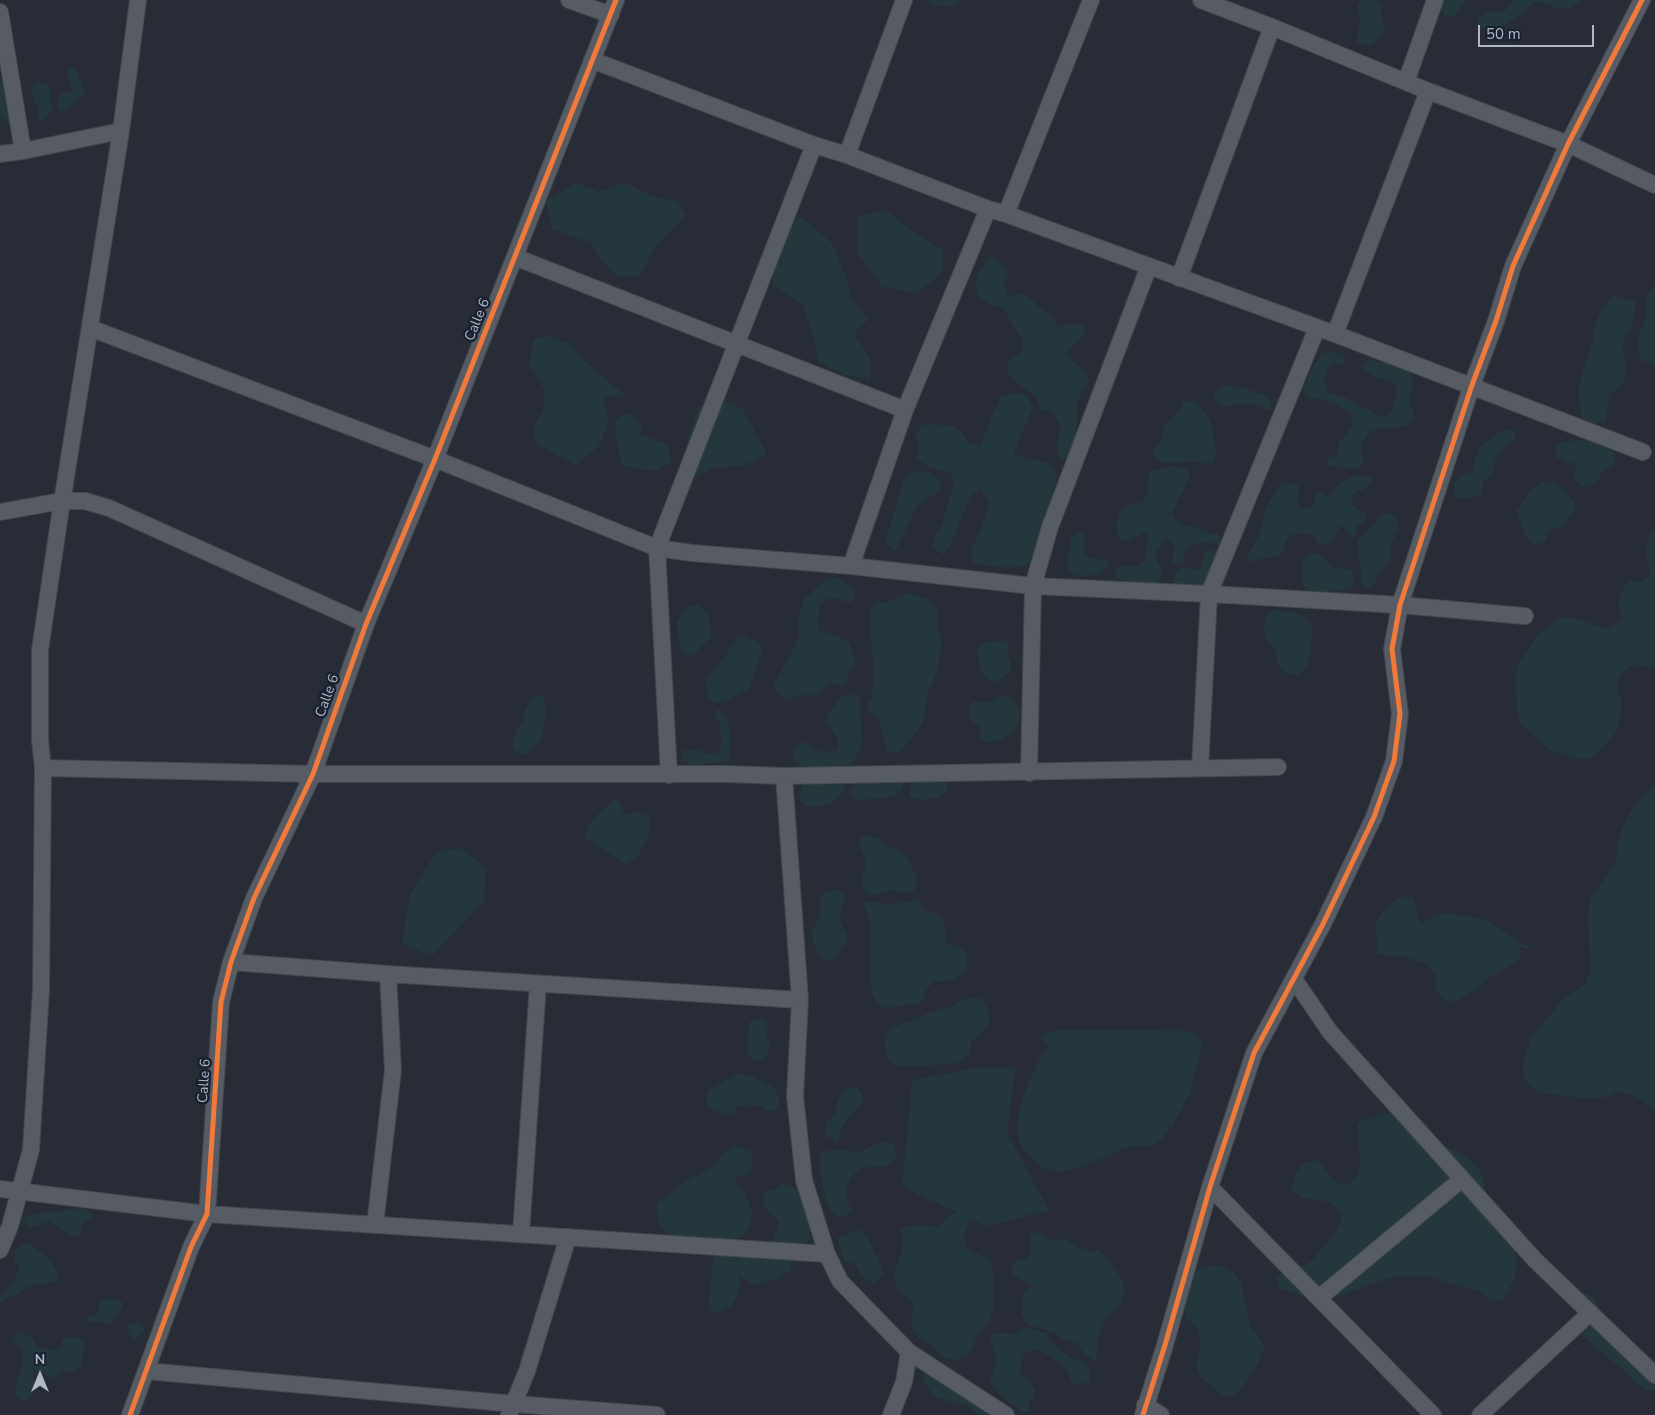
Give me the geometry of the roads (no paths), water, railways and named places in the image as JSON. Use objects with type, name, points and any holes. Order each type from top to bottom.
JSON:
[{"type":"street","points":[[0,1250],[10,1226],[31,1150],[41,999],[43,768],[40,740],[40,650],[121,131],[138,0]]},
{"type":"street","points":[[569,0],[614,8]]},
{"type":"street","points":[[847,155],[904,0]]},
{"type":"street","points":[[1006,214],[1091,0]]},
{"type":"street","points":[[1201,0],[1235,6],[1272,27],[1428,91],[1568,144],[1655,185]]},
{"type":"street","points":[[1406,82],[1435,0]]},
{"type":"street","points":[[1161,1415],[1144,1410],[1165,1345],[1210,1187],[1254,1053],[1323,924],[1374,817],[1394,761],[1400,714],[1392,649],[1400,605],[1472,385],[1496,322],[1512,266],[1568,144],[1642,0]]},
{"type":"street","name":"Calle 6","points":[[130,1415],[191,1247],[207,1214],[221,1002],[231,962],[254,898],[312,774],[366,624],[435,459],[614,8]]},
{"type":"street","points":[[0,12],[23,150]]},
{"type":"street","points":[[1179,278],[1272,27]]},
{"type":"street","points":[[592,60],[814,145],[847,155],[988,209],[1472,385],[1643,452]]},
{"type":"street","points":[[1335,334],[1428,91]]},
{"type":"street","points":[[0,154],[121,131]]},
{"type":"street","points":[[669,775],[657,548],[814,145]]},
{"type":"street","points":[[851,566],[905,410],[988,209]]},
{"type":"street","points":[[515,258],[905,410]]},
{"type":"street","points":[[1029,773],[1033,586],[1050,527],[1149,266]]},
{"type":"street","points":[[90,328],[435,459],[657,548],[692,553],[851,566],[1033,586],[1400,605],[1525,616]]},
{"type":"street","points":[[1200,768],[1209,594],[1317,328]]},
{"type":"street","points":[[0,512],[62,501],[85,501],[109,508],[366,624]]},
{"type":"street","points":[[43,768],[312,774],[728,774],[784,776],[1278,767]]},
{"type":"street","points":[[784,776],[800,1000],[795,1096],[804,1180],[827,1254],[840,1281],[909,1352],[1006,1415]]},
{"type":"street","points":[[231,962],[388,974],[800,1000]]},
{"type":"street","points":[[375,1225],[394,1070],[388,974]]},
{"type":"street","points":[[1294,979],[1330,1032],[1535,1260],[1655,1375]]},
{"type":"street","points":[[521,1234],[538,984]]},
{"type":"street","points":[[1319,1298],[1462,1179]]},
{"type":"street","points":[[1210,1187],[1433,1415]]},
{"type":"street","points":[[0,1189],[207,1214],[827,1254]]},
{"type":"street","points":[[512,1410],[527,1371],[568,1238]]},
{"type":"street","points":[[1480,1415],[1590,1313]]},
{"type":"street","points":[[891,1415],[904,1382],[909,1352]]},
{"type":"street","points":[[146,1371],[512,1410],[657,1415]]}]
